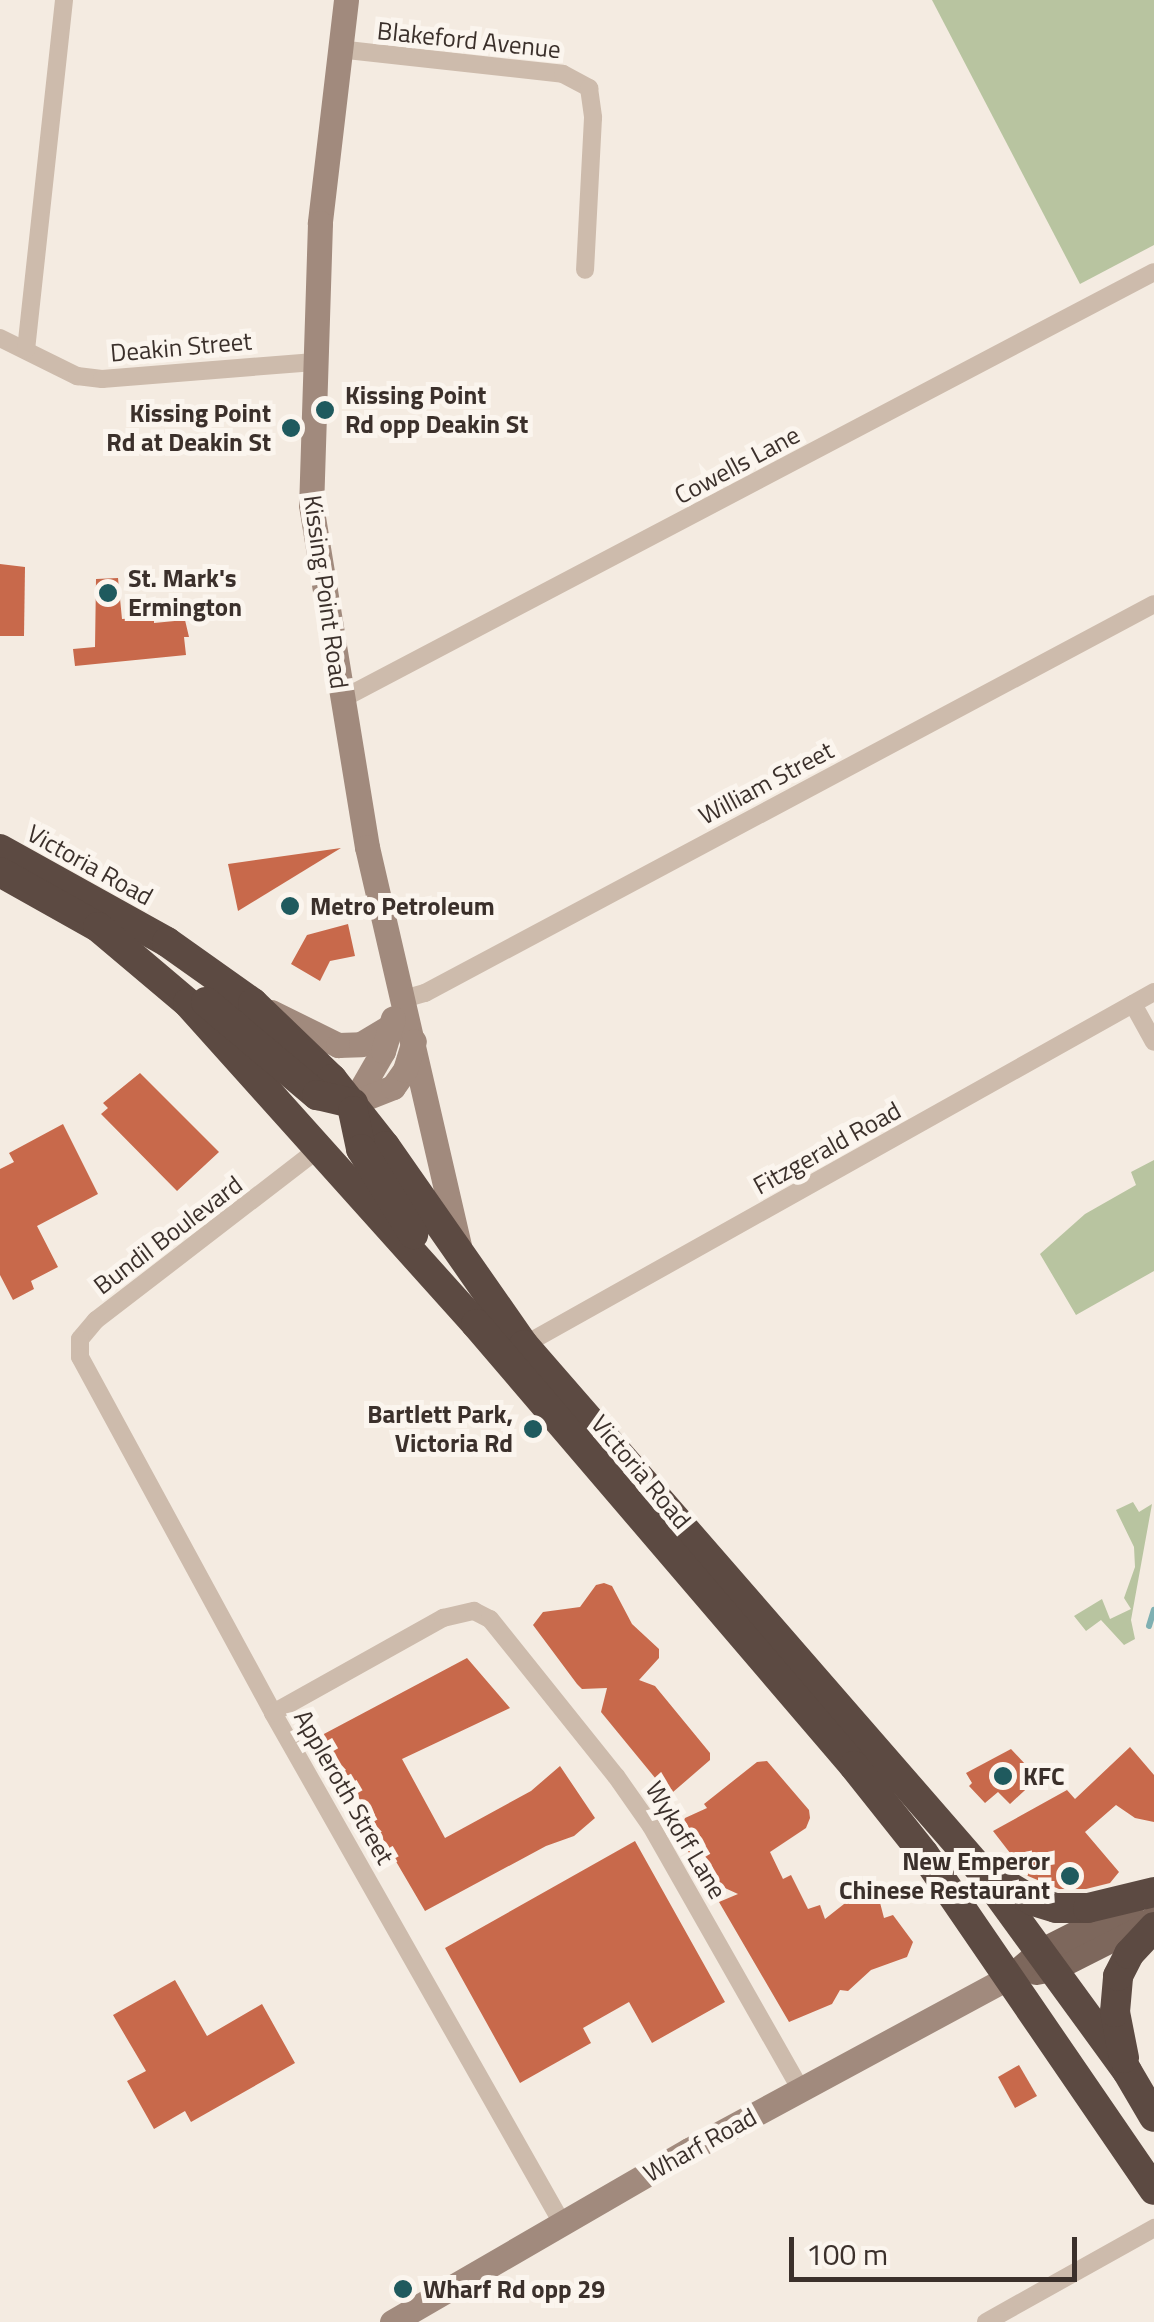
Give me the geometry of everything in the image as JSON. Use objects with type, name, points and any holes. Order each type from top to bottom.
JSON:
[{"type":"highway","name":"Victoria Road","points":[[0,849],[167,942],[253,1003],[352,1103],[524,1345],[979,1868],[1127,2071],[1154,2117]]},
{"type":"highway","name":"Victoria Road","points":[[0,872],[98,927],[188,1003],[476,1324],[854,1766],[1011,1976],[1154,2190]]},
{"type":"highway","points":[[98,927],[159,963],[318,1095],[352,1103],[361,1149],[476,1324]]},
{"type":"highway","points":[[979,1868],[1033,1901],[1056,1908],[1088,1908],[1154,1893]]},
{"type":"highway","points":[[1127,2071],[1115,2012],[1118,1976],[1123,1963],[1154,1927]]},
{"type":"main road","points":[[1046,1960],[1154,1893]]},
{"type":"main road","points":[[1011,1976],[1154,1918]]},
{"type":"street","points":[[26,350],[64,0]]},
{"type":"street","name":"Kissing Point Road","points":[[346,0],[320,223],[311,505],[342,699],[400,1000],[414,1039],[462,1260]]},
{"type":"street","name":"Blakeford Avenue","points":[[338,49],[563,74],[588,88],[593,118],[584,270]]},
{"type":"street","name":"Cowells Lane","points":[[342,699],[1154,272]]},
{"type":"street","name":"Deakin Street","points":[[0,338],[78,376],[102,379],[314,362]]},
{"type":"street","name":"William Street","points":[[400,1000],[425,993],[1154,604]]},
{"type":"street","name":"Fitzgerald Road","points":[[524,1345],[1154,992]]},
{"type":"street","points":[[352,1103],[370,1078],[400,1000]]},
{"type":"street","points":[[253,1003],[338,1045],[362,1044],[391,1026]]},
{"type":"street","points":[[1133,1004],[1154,1042]]},
{"type":"street","points":[[352,1103],[393,1086],[405,1070],[414,1039]]},
{"type":"street","name":"Bundil Boulevard","points":[[89,1372],[78,1348],[84,1330],[317,1150]]},
{"type":"street","name":"Appleroth Street","points":[[89,1372],[274,1713],[562,2223]]},
{"type":"street","name":"Wykoff Lane","points":[[274,1713],[458,1612],[474,1611],[502,1634],[643,1813],[801,2090]]},
{"type":"street","name":"Wharf Road","points":[[392,2322],[562,2223],[1011,1976]]},
{"type":"street","points":[[986,2322],[1154,2228]]},
{"type":"green space","points":[[932,0],[1154,0],[1154,245],[1080,284]]},
{"type":"green space","points":[[1154,1160],[1154,1271],[1076,1315],[1040,1254],[1085,1214],[1136,1185],[1131,1172]]},
{"type":"green space","points":[[1133,1502],[1139,1512],[1152,1504],[1131,1620],[1135,1639],[1124,1645],[1101,1620],[1086,1631],[1074,1616],[1102,1599],[1110,1619],[1131,1609],[1124,1598],[1135,1567],[1134,1547],[1116,1510]]},
{"type":"building","points":[[0,564],[25,567],[24,636],[0,636]]},
{"type":"building","points":[[118,578],[122,619],[154,617],[154,623],[185,620],[189,637],[184,637],[186,655],[75,666],[73,649],[95,647],[96,579]]},
{"type":"building","points":[[341,848],[238,911],[228,864]]},
{"type":"building","points":[[348,924],[355,956],[330,961],[320,981],[291,964],[307,935]]},
{"type":"building","points":[[140,1073],[219,1152],[177,1191],[101,1114],[108,1108],[103,1103]]},
{"type":"building","points":[[63,1124],[98,1194],[37,1226],[58,1267],[31,1281],[34,1289],[13,1300],[0,1275],[0,1169],[14,1162],[9,1153]]},
{"type":"building","points":[[596,1585],[612,1586],[632,1624],[659,1649],[659,1658],[639,1680],[655,1686],[710,1753],[710,1760],[673,1792],[665,1790],[601,1712],[607,1688],[582,1689],[533,1625],[543,1612],[580,1607]]},
{"type":"building","points":[[467,1658],[510,1708],[402,1759],[445,1838],[531,1791],[560,1766],[595,1818],[574,1836],[546,1846],[425,1911],[322,1735]]},
{"type":"building","points":[[1130,1747],[1154,1775],[1154,1822],[1135,1818],[1116,1805],[1085,1832],[1119,1872],[1110,1883],[1086,1889],[1059,1889],[1028,1876],[993,1831],[1067,1790],[1075,1799]]},
{"type":"building","points":[[1011,1749],[1038,1778],[1010,1804],[998,1792],[985,1803],[969,1786],[972,1783],[966,1773]]},
{"type":"building","points":[[767,1761],[809,1810],[806,1828],[770,1852],[783,1879],[791,1875],[808,1909],[820,1905],[825,1919],[863,1889],[872,1890],[878,1895],[884,1918],[893,1915],[913,1942],[907,1957],[871,1970],[848,1991],[840,1990],[832,2004],[789,2022],[719,1902],[738,1894],[703,1878],[679,1835],[685,1818],[707,1808],[704,1804],[757,1762]]},
{"type":"building","points":[[635,1841],[725,2002],[652,2043],[629,2002],[583,2028],[591,2043],[520,2083],[445,1948]]},
{"type":"building","points":[[175,1980],[207,2036],[262,2004],[295,2063],[191,2122],[185,2111],[154,2129],[127,2081],[146,2071],[113,2015]]},
{"type":"building","points":[[1019,2065],[1037,2096],[1015,2108],[998,2077]]},
{"type":"waterway","points":[[1149,1626],[1154,1610]]},
{"type":"place","name":"Kissing Point Rd opp Deakin St","points":[[325,410]]},
{"type":"place","name":"Kissing Point Rd at Deakin St","points":[[291,428]]},
{"type":"place","name":"St. Mark's Ermington","points":[[108,593]]},
{"type":"place","name":"Metro Petroleum","points":[[290,906]]},
{"type":"place","name":"Bartlett Park, Victoria Rd","points":[[533,1429]]},
{"type":"place","name":"KFC","points":[[1003,1776]]},
{"type":"place","name":"New Emperor Chinese Restaurant","points":[[1070,1876]]},
{"type":"place","name":"Wharf Rd opp 29","points":[[403,2289]]}]
